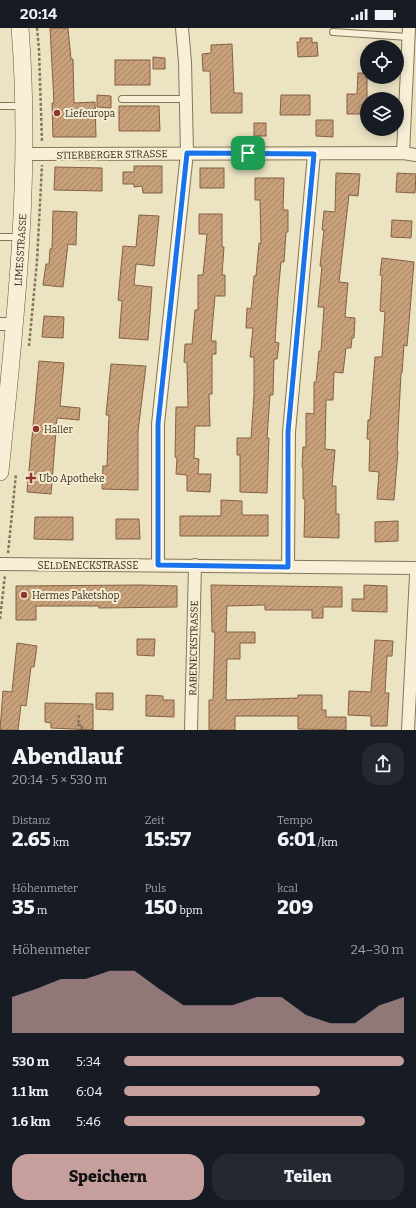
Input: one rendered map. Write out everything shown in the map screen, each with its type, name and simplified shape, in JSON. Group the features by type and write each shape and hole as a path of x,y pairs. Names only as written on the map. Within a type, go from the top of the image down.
{"street":[{"name":"LIMESSTRASSE","path":"0,467 7,324 22,237 25,154 20,28"},
{"path":"158,565 158,424 187,153 185,62 182,28"},
{"path":"403,153 411,80 408,33"},
{"name":"STIERBERGER STRASSE","path":"25,154 416,154"},
{"path":"288,567 288,432 314,154"},
{"name":"SELDENECKSTRASSE","path":"0,564 416,568"},
{"name":"RABENECKSTRASSE","path":"191,730 195,566"},
{"path":"408,730 416,575"}],"lane":[{"path":"333,32 408,33"},
{"path":"122,99 185,99"},
{"path":"0,106 24,106"},
{"path":"0,237 22,237"}],"path":[{"path":"4,550 8,549"},
{"path":"0,579 4,580"},
{"path":"79,715 78,725 82,726 82,730"}],"building":[{"path":"50,28 68,28 71,59 73,59 74,103 95,102 96,137 53,137 52,103 54,103"},
{"path":"300,38 312,38 312,43 317,42 318,56 298,57 297,42 300,42"},
{"path":"232,44 234,93 242,93 242,113 211,113 210,71 203,71 202,54 211,53 211,45"},
{"path":"153,57 165,58 165,69 153,69"},
{"path":"115,60 150,60 150,85 115,85"},
{"path":"358,73 360,73 360,84 367,84 367,92 360,92 360,114 347,114 347,94 357,94"},
{"path":"97,95 111,96 111,108 97,107"},
{"path":"281,95 310,95 310,115 280,115"},
{"path":"119,106 159,106 160,131 119,131"},
{"path":"316,120 333,120 333,137 316,136"},
{"path":"254,123 266,123 266,136 254,136"},
{"path":"134,166 162,166 162,193 143,193 142,186 134,187 134,184 123,184 123,172 134,172"},
{"path":"55,167 102,168 102,191 54,190"},
{"path":"200,168 224,168 224,188 200,188"},
{"path":"336,173 360,174 358,196 349,195 339,282 348,283 345,317 355,318 354,338 352,338 351,348 346,348 343,373 334,372 333,400 326,400 325,449 335,450 332,486 336,486 336,514 339,514 339,538 304,537 305,499 303,499 303,447 306,447 306,413 314,414 314,382 316,382 319,351 321,351 324,307 318,307 324,230 322,230 324,211 335,212"},
{"path":"397,173 416,174 415,193 396,192"},
{"path":"255,178 284,178 283,210 288,210 288,232 286,232 284,262 281,262 278,294 275,342 279,343 277,359 274,359 273,395 270,395 267,438 269,438 267,493 240,492 240,455 237,455 237,438 251,438 254,395 254,357 250,357 253,328 246,328 247,308 251,309 259,243 261,244 260,200 255,200"},
{"path":"53,211 77,212 76,245 68,244 63,287 43,285 46,264 49,264 50,249 52,249"},
{"path":"199,214 222,214 222,247 224,247 222,275 225,275 225,296 215,296 211,341 216,341 216,354 212,354 212,394 209,394 210,426 195,426 194,458 199,459 198,474 211,474 210,492 187,491 187,475 176,474 177,458 175,457 176,407 188,407 187,363 184,362 185,344 192,344 195,310 198,310 198,275 203,275 207,234 199,234"},
{"path":"139,215 159,216 154,266 136,264 134,285 152,287 148,340 119,338 122,301 118,300 123,246 136,247"},
{"path":"392,220 412,221 411,238 391,237"},
{"path":"382,258 414,262 407,346 404,345 401,373 398,451 394,500 377,499 379,472 369,471 370,439 367,439 375,357 382,357 385,312 380,311 382,276 380,275"},
{"path":"44,316 64,317 63,338 42,337"},
{"path":"39,361 64,363 60,406 80,408 79,420 57,418 51,494 27,492"},
{"path":"111,364 146,366 138,431 138,490 102,489 103,466 107,466 109,415 106,415"},
{"path":"221,500 242,501 242,515 268,515 268,536 180,536 180,516 221,516"},
{"path":"35,517 73,517 73,540 34,539"},
{"path":"116,519 139,519 140,539 116,539"},
{"path":"398,521 398,541 375,542 375,522"},
{"path":"211,585 342,587 342,607 323,607 323,618 312,618 312,610 265,610 265,605 227,606 226,632 255,632 255,643 240,643 240,659 227,659 226,700 298,698 298,695 322,695 322,710 326,710 326,717 346,717 346,730 298,729 298,716 235,716 235,730 209,730 209,700 213,700 215,632 212,632"},
{"path":"364,585 387,586 387,612 352,611 352,599 364,599"},
{"path":"16,586 177,586 177,607 99,608 99,606 36,606 36,620 16,620"},
{"path":"137,639 155,639 154,656 137,655"},
{"path":"375,640 393,641 392,656 387,656 385,693 389,693 387,726 371,726 371,716 348,715 349,691 371,692"},
{"path":"17,643 37,646 34,667 31,667 26,706 21,705 18,730 0,730 3,691 12,692"},
{"path":"96,693 113,693 113,710 96,709"},
{"path":"146,695 163,696 163,700 174,700 174,717 146,716"},
{"path":"45,703 93,704 93,730 51,728 51,723 45,722"}],"place":[{"name":"Liefeuropa","path":"57,113"},
{"name":"Haller","path":"36,429"},
{"name":"Ubo Apotheke","path":"31,478"},
{"name":"Hermes Paketshop","path":"24,595"}],"route":[{"path":"187,153 248,153 314,154 288,432 288,567 158,565 158,424 187,153"}]}
